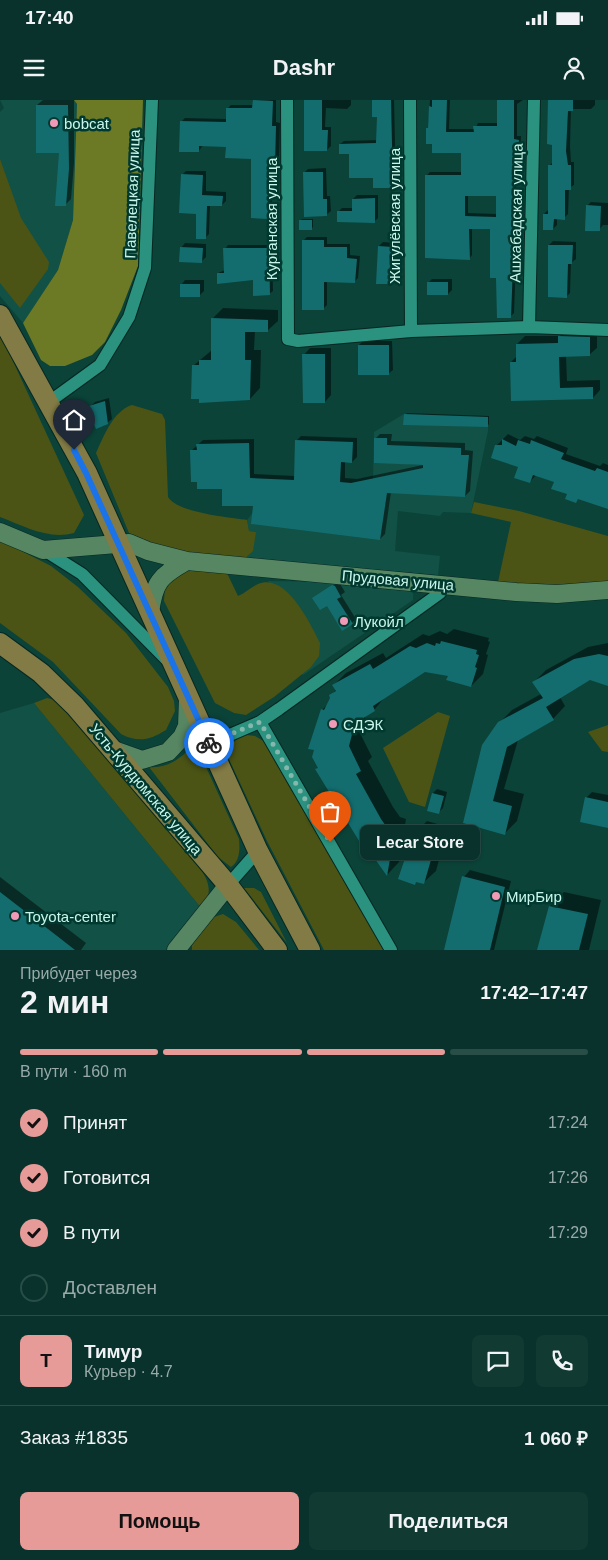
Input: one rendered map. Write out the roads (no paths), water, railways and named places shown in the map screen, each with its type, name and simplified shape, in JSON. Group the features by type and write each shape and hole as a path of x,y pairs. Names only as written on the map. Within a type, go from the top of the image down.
{"main road":[{"path":"0,315 86,473 258,851 310,950"},
{"path":"0,532 43,550"},
{"name":"Прудовая улица","path":"43,550 129,544 187,561 557,594 608,590"},
{"path":"150,613 153,591 159,580 187,561"},
{"name":"Усть-Курдюмская улица","path":"0,643 41,673 68,699 228,885 277,950"},
{"path":"111,749 142,760 168,752 182,737 187,726 188,698"},
{"path":"176,950 228,885"}],"street":[{"name":"Павелецкая улица","path":"49,402 100,365 129,317 145,268 152,100"},
{"name":"Курганская улица","path":"287,100 288,339 298,341 410,331"},
{"name":"Жигулёвская улица","path":"410,100 410,331"},
{"name":"Ашхабадская улица","path":"529,327 534,100"},
{"path":"410,331 529,327 608,330"},
{"path":"43,550 82,574 175,668"},
{"path":"209,744 260,722 440,593 442,584"},
{"path":"260,722 391,950"},
{"path":"228,885 258,851"}],"place":[{"name":"bobcat","path":"54,123"},
{"name":"Лукойл","path":"344,621"},
{"name":"СДЭК","path":"333,724"},
{"name":"Lecar Store","path":"330,842"},
{"name":"МирБир","path":"496,896"},
{"name":"Toyota-center","path":"15,916"}]}
